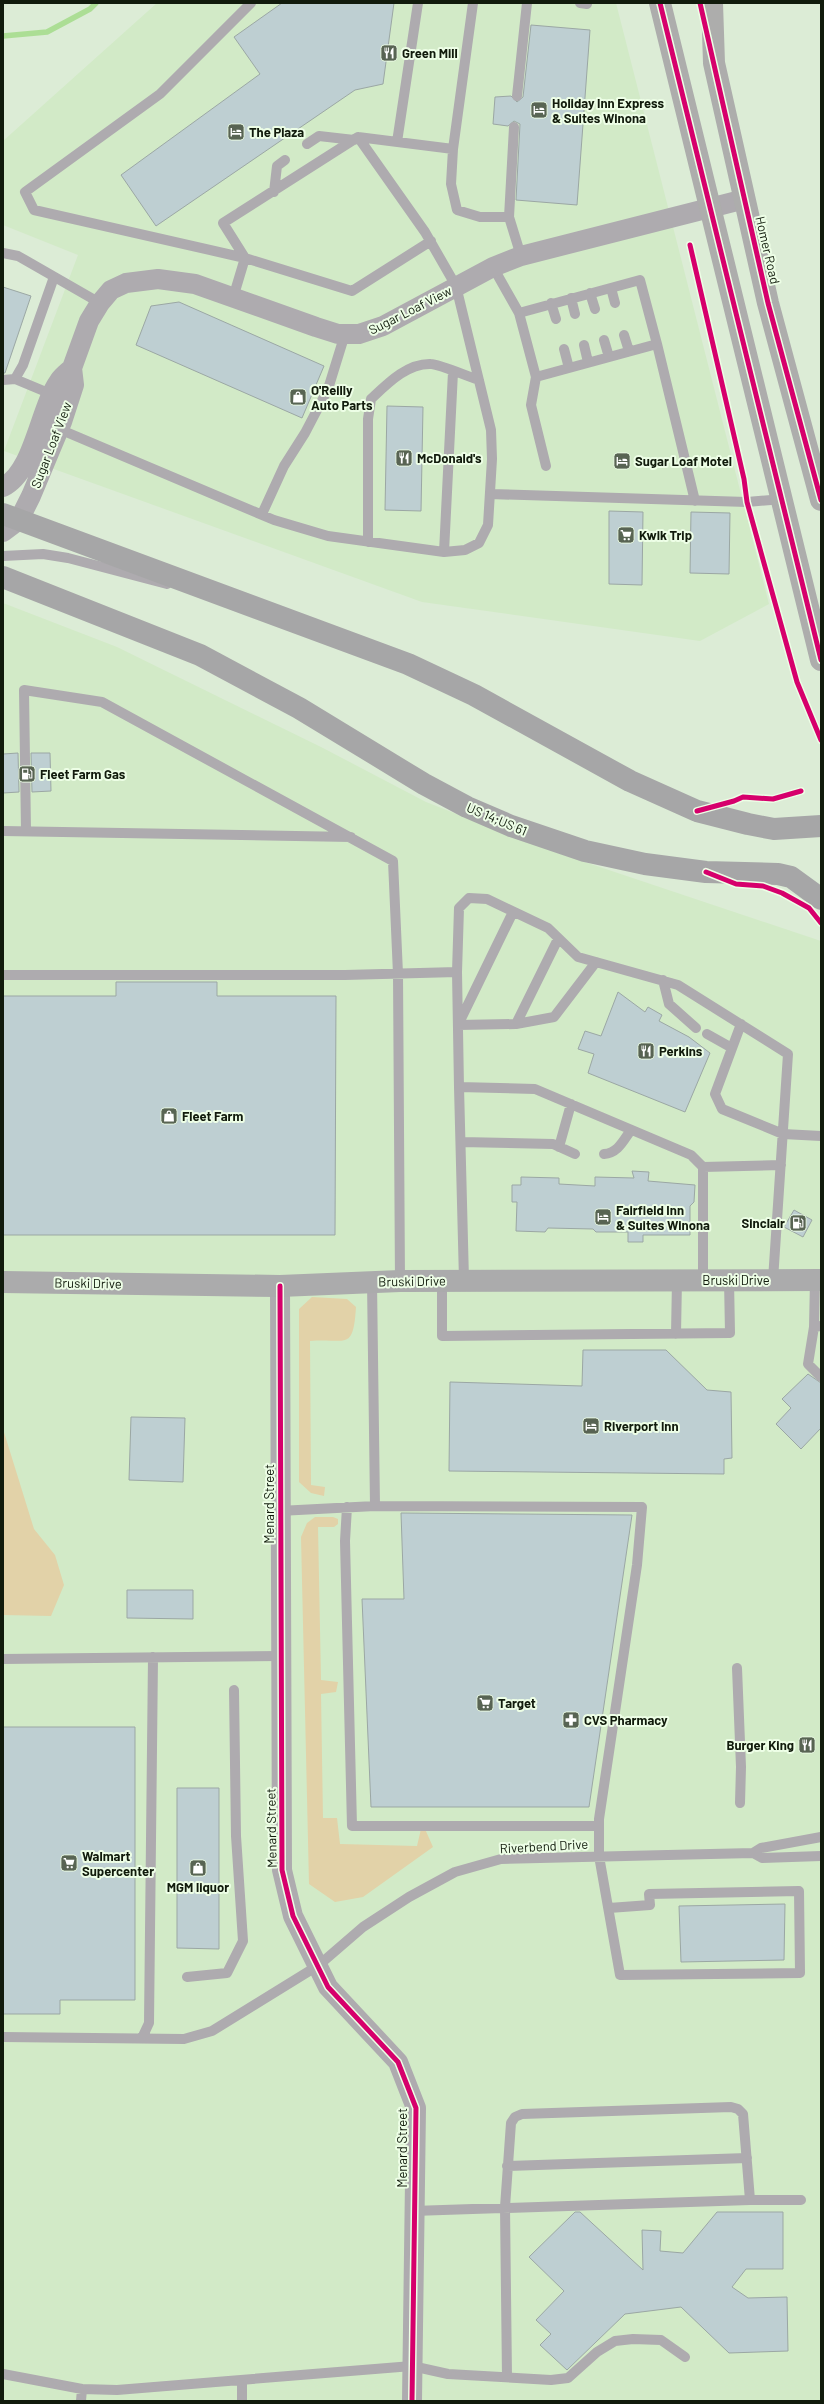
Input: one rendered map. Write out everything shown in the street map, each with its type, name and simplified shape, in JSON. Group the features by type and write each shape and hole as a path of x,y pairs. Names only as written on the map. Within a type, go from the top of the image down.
{"highway":[{"path":"8,522 193,584 408,664 474,695 630,781 697,811 748,824 774,828 821,826"},
{"name":"US 14;US 61","path":"3,577 200,655 299,708 424,784 467,807 511,826 585,851 645,864 706,872 778,874 791,877 821,899"}],"main road":[{"path":"660,3 783,499 821,660"},
{"path":"712,3 714,63"},
{"name":"Homer Road","path":"714,63 768,303 821,500"}],"street":[{"name":"Homer Road","path":"700,3 714,63"},
{"name":"Sugar Loaf View","path":"8,522 59,429 74,385 72,368 89,322 100,303 111,290 126,283 158,279 195,284 316,327 345,334 360,334 383,326 493,267 521,256 745,199"},
{"name":"Sugar Loaf View","path":"3,487 17,476 24,465 51,394 59,380 72,368"},
{"name":"Bruski Drive","path":"3,1282 280,1286 442,1280 818,1280"},
{"name":"Menard Street","path":"280,1286 280,1656 282,1870 293,1916 319,1965 328,1987 398,2062 416,2108 413,2211 412,2401"}],"lane":[{"path":"251,3 160,94 25,192 34,210 245,258 352,291 431,241"},
{"path":"398,142 418,3"},
{"path":"473,3 452,149 451,184 457,210 480,217 509,217"},
{"path":"516,96 527,3"},
{"path":"514,127 509,217 521,256"},
{"path":"307,144 319,136 398,142 452,149"},
{"path":"233,298 245,258 223,223 274,192 356,138"},
{"path":"59,429 262,514 328,536 444,552 465,550 479,543 488,525 492,459 491,430 456,286 431,241 356,138"},
{"path":"274,192 277,166 285,160"},
{"path":"3,253 18,256 100,303"},
{"path":"493,267 519,312 536,377 532,405 546,466"},
{"path":"15,379 23,365 54,277"},
{"path":"519,312 640,280 695,501"},
{"path":"611,288 615,303"},
{"path":"590,293 595,308"},
{"path":"571,298 575,314"},
{"path":"551,303 556,319"},
{"path":"262,514 284,466 305,433 328,389 345,334"},
{"path":"624,335 629,352"},
{"path":"604,340 609,357"},
{"path":"536,377 657,344"},
{"path":"584,345 588,362"},
{"path":"564,349 569,368"},
{"path":"368,542 368,419 371,399 394,378 410,368 432,364 479,380"},
{"path":"444,552 453,372"},
{"path":"3,380 15,379 51,394"},
{"path":"490,494 747,502 783,499"},
{"path":"3,556 36,554 62,557 93,563 160,583 193,584"},
{"path":"26,831 24,690 102,702 352,837 393,861 398,974 400,1281"},
{"path":"3,830 352,837"},
{"path":"464,1280 457,972 459,908 462,902 469,898 487,898 548,928 578,957 678,985 788,1054 773,1280"},
{"path":"458,1025 513,912"},
{"path":"516,1024 558,939"},
{"path":"458,1025 516,1024 554,1017 596,962"},
{"path":"3,975 398,974 457,972"},
{"path":"663,980 669,1004 696,1028"},
{"path":"741,1024 715,1094 722,1109 783,1134 821,1136"},
{"path":"707,1034 732,1048"},
{"path":"459,1088 535,1088 690,1155 703,1167 781,1165"},
{"path":"559,1147 571,1104"},
{"path":"604,1154 617,1149 631,1130"},
{"path":"461,1142 554,1144 575,1154"},
{"path":"703,1167 703,1280"},
{"path":"442,1280 442,1336 730,1333 729,1280"},
{"path":"676,1334 677,1280"},
{"path":"818,1280 819,1329 808,1364 821,1377"},
{"path":"372,1282 376,1506"},
{"path":"280,1511 376,1506 642,1507 637,1565 600,1804 599,1856 620,1975 800,1973 799,1891 649,1894 650,1905 609,1908"},
{"path":"347,1507 345,1541 352,1826 599,1826"},
{"path":"3,1659 280,1656"},
{"path":"142,2038 149,2023 153,1657"},
{"path":"737,1668 741,1767 740,1803"},
{"path":"187,1977 227,1973 243,1941 236,1836 234,1690"},
{"name":"Riverbend Drive","path":"753,1853 761,1848 821,1837"},
{"name":"Riverbend Drive","path":"3,2036 184,2038 212,2031 319,1965 363,1927 409,1897 455,1872 501,1859 753,1853 762,1858 821,1856"},
{"path":"506,2377 505,2207 511,2123 515,2116 731,2107 738,2109 743,2114 750,2200"},
{"path":"507,2166 747,2158"},
{"path":"413,2211 750,2200 802,2200"},
{"path":"3,2374 82,2389 117,2390 412,2366 448,2374 551,2380 568,2378 598,2352 615,2341 633,2339 661,2340 685,2357"},
{"path":"242,2380 242,2401"},
{"path":"81,2401 82,2389"}],"shaded area":[{"path":"157,3 616,3 769,604 700,641 422,602 4,451 78,255 3,225 3,141"},
{"path":"3,603 117,647 321,747 426,802 552,851 821,941 821,2401 3,2401"},
{"path":"312,1297 347,1299 356,1307 353,1331 350,1337 346,1340 310,1341 311,1485 325,1487 324,1496 311,1493 299,1482 299,1309"},
{"path":"3,1429 34,1529 55,1555 64,1585 51,1616 3,1615"},
{"path":"315,1517 333,1517 338,1519 338,1524 334,1527 318,1527 321,1680 338,1682 336,1692 321,1694 323,1818 337,1818 340,1844 417,1846 421,1829 425,1829 433,1847 363,1897 335,1902 309,1884 301,1537 307,1523"}],"building":[{"name":"The Plaza","path":"282,3 394,3 383,84 355,90 156,226 121,175 260,74 234,37"},
{"name":"Holiday Inn Express & Suites Winona","path":"531,25 590,30 577,205 516,200 520,124 514,121 508,126 493,124 495,97 511,96 517,102 523,97"},
{"path":"3,287 31,296 5,373 3,373"},
{"path":"179,302 324,366 302,418 136,345 151,306"},
{"name":"McDonald's","path":"387,406 423,407 421,511 385,510"},
{"name":"Kwik Trip","path":"609,511 643,512 642,585 609,584"},
{"name":"Kwik Trip","path":"691,512 730,513 729,574 690,573"},
{"path":"18,753 19,792 3,793 3,754"},
{"path":"31,753 50,753 51,791 32,792"},
{"name":"Fleet Farm","path":"116,982 217,982 217,996 336,996 335,1235 3,1235 3,996 116,996"},
{"name":"Perkins","path":"618,992 645,1012 648,1007 662,1015 659,1021 689,1037 710,1053 685,1112 588,1073 594,1054 578,1049 585,1031 601,1036"},
{"name":"Fairfield Inn & Suites Winona","path":"632,1171 649,1172 648,1181 695,1185 694,1202 690,1206 690,1235 643,1235 643,1242 628,1242 628,1232 596,1232 593,1229 548,1228 545,1232 516,1231 517,1202 512,1202 512,1185 521,1185 521,1177 559,1178 559,1184 595,1186 595,1177 634,1178"},
{"name":"Sinclair","path":"794,1210 812,1220 803,1237 784,1227"},
{"name":"Riverport Inn","path":"583,1350 666,1350 707,1390 731,1392 732,1458 724,1459 724,1474 449,1471 450,1382 582,1386"},
{"path":"808,1374 821,1383 821,1428 801,1449 776,1424 791,1408 782,1399"},
{"path":"131,1417 185,1418 183,1482 129,1480"},
{"name":"Target","path":"401,1513 632,1515 589,1807 371,1807 362,1599 404,1599"},
{"path":"127,1590 193,1590 193,1619 127,1618"},
{"name":"Walmart Supercenter","path":"3,1727 135,1727 135,2000 60,2000 60,2014 3,2014"},
{"name":"MGM liquor","path":"177,1788 219,1788 219,1949 177,1948"},
{"path":"785,1904 784,1960 681,1962 679,1906"},
{"path":"575,2212 580,2212 643,2270 642,2230 661,2231 660,2251 683,2253 717,2212 783,2212 783,2269 746,2269 732,2287 748,2298 787,2297 788,2351 729,2353 681,2307 625,2314 567,2370 540,2345 551,2334 536,2320 564,2291 529,2257"}],"waterway":[{"path":"3,36 47,32 90,9 96,3"}],"cycle path":[{"path":"660,3 821,660"},
{"path":"700,3 768,303 821,500"},
{"path":"690,245 744,479 747,502 797,682 821,740"},
{"path":"697,811 734,801 743,797 773,799 801,791"},
{"path":"706,872 736,884 763,886 782,893 809,908 821,923"},
{"path":"280,1286 282,1870 293,1916 328,1987 398,2062 416,2108 412,2401"}],"place":[{"name":"Green Mill","path":"389,53"},
{"name":"Holiday Inn Express & Suites Winona","path":"539,110"},
{"name":"The Plaza","path":"236,132"},
{"name":"O'Reilly Auto Parts","path":"298,397"},
{"name":"McDonald's","path":"404,458"},
{"name":"Sugar Loaf Motel","path":"622,461"},
{"name":"Kwik Trip","path":"626,535"},
{"name":"Fleet Farm Gas","path":"27,774"},
{"name":"Perkins","path":"646,1051"},
{"name":"Fleet Farm","path":"169,1116"},
{"name":"Fairfield Inn & Suites Winona","path":"603,1217"},
{"name":"Sinclair","path":"798,1223"},
{"name":"Riverport Inn","path":"591,1426"},
{"name":"Target","path":"485,1703"},
{"name":"CVS Pharmacy","path":"571,1720"},
{"name":"Burger King","path":"807,1745"},
{"name":"Walmart Supercenter","path":"69,1863"},
{"name":"MGM liquor","path":"198,1868"}]}
